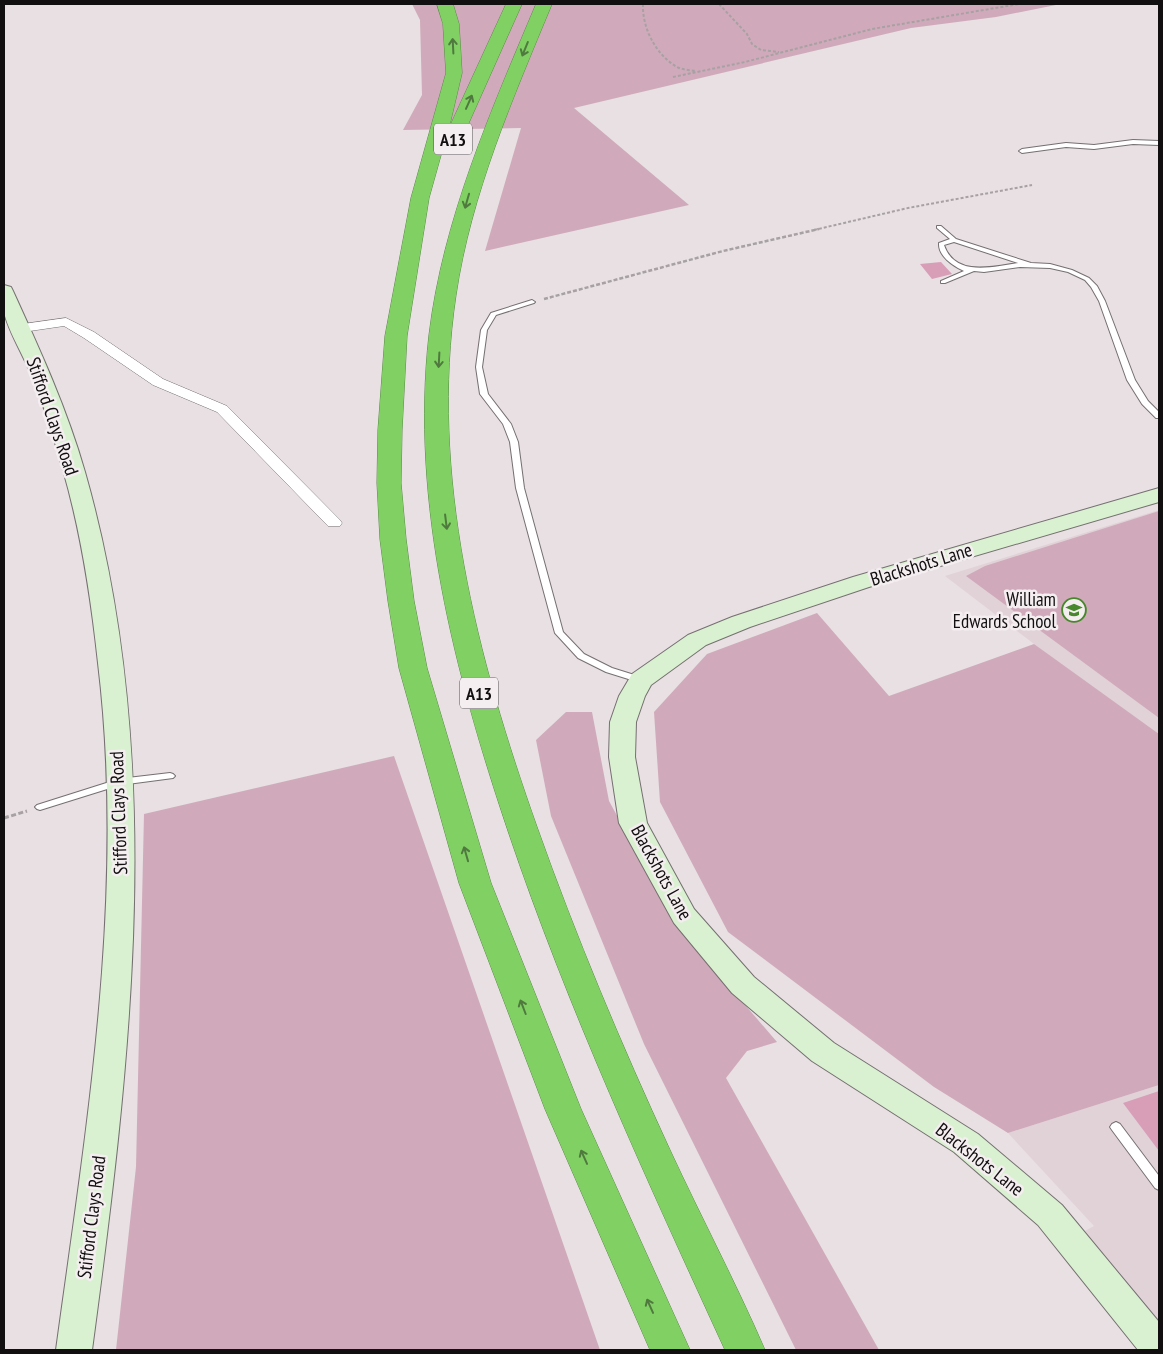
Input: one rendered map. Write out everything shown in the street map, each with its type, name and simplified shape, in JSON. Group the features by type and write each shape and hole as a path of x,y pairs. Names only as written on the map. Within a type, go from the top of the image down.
{"highway":[{"path":"405,279 420,198 454,73 451,24 445,4"},
{"name":"A13","path":"514,4 448,150 405,279 396,336 390,430 389,483 393,539 414,668 475,883 563,1109 670,1350"},
{"name":"A13","path":"544,4 497,118 467,199 458,235 440,336 437,428 440,480 458,607 476,685 538,877 637,1120 745,1350"}],"street":[{"name":"Stifford Clays Road","path":"4,291 23,328 63,437 89,530 102,590 112,672 119,782 121,911 111,1055 74,1350"},
{"path":"23,328 66,322 89,335 158,382 222,409 334,523"},
{"name":"Blackshots Lane","path":"1159,495 861,582 741,622 697,640 641,680 632,696 623,722 622,757 633,823 684,916 743,985 823,1052 966,1143 1050,1215 1159,1349"}],"lane":[{"path":"1022,151 1066,145 1094,146 1133,142 1159,143"},
{"path":"939,227 954,240 1029,265"},
{"path":"954,240 941,244 942,248 956,265 972,270"},
{"path":"943,282 972,270 1029,265 1050,266 1070,271 1094,286 1102,301 1131,380 1145,402 1159,416"},
{"path":"532,302 493,314 484,330 479,368 484,394 507,424 514,442 520,488 559,633 581,656 608,670 641,680"},
{"path":"40,807 119,782 170,776"},
{"path":"1116,1127 1159,1185"}],"path":[{"path":"643,4 642,17 656,45 677,67 698,72"},
{"path":"719,4 756,47 769,51 785,52"},
{"path":"673,77 918,20 1019,4"},
{"path":"532,302 723,251 908,208 1032,185"},
{"path":"4,818 40,807"}],"shaded area":[{"path":"412,4 1061,4 996,17 911,28 574,108 689,205 485,251 521,128 403,130 422,95 420,20"},
{"name":"William Edwards School","path":"1159,510 1159,734 1059,663 945,576"},
{"name":"William Edwards School","path":"1159,511 1159,718 966,576 985,566"},
{"path":"817,613 889,696 1034,644 1159,734 1159,1085 1008,1133 934,1087 728,932 660,802 654,712 707,654"},
{"path":"566,712 592,712 609,801 678,927 777,1042 747,1051 726,1078 879,1350 796,1350 644,1044 551,816 536,740"},
{"path":"394,756 600,1350 116,1350 136,1167 144,814"},
{"path":"1159,1085 1159,1326 1076,1236 1094,1226 1008,1133"}],"building":[{"path":"941,262 952,274 932,279 920,264"},
{"path":"1159,1091 1159,1151 1123,1103"}],"place":[{"name":"William Edwards School","path":"1074,610"}]}
